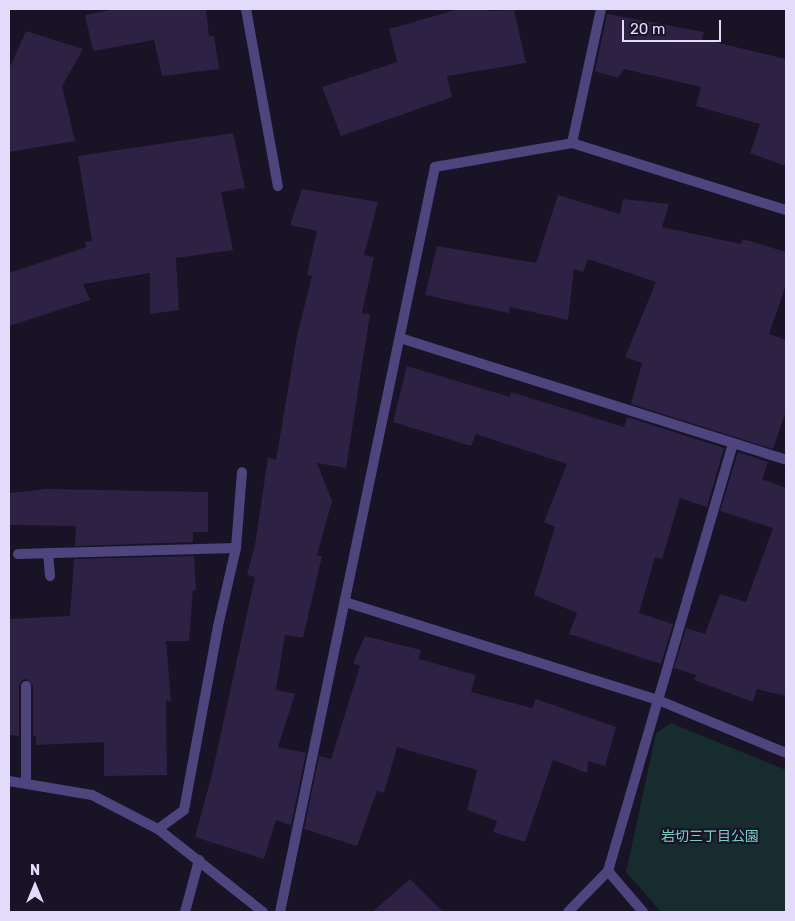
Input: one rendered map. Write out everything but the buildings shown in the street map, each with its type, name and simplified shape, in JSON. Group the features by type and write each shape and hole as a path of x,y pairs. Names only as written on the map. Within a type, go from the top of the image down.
{"street":[{"path":"246,9 278,186"},
{"path":"572,144 601,9"},
{"path":"280,912 435,167 572,144 786,210"},
{"path":"400,338 786,460"},
{"path":"568,912 608,871 733,442"},
{"path":"158,829 184,810 218,626 236,548 242,472"},
{"path":"18,554 236,548"},
{"path":"48,553 50,576"},
{"path":"344,602 658,700 786,753"},
{"path":"26,686 26,783"},
{"path":"9,781 92,795 158,829 263,912"},
{"path":"185,912 199,860"},
{"path":"608,871 643,912"}],"green space":[{"name":"岩切三丁目公園","path":"671,723 786,770 786,912 661,912 626,872 656,733"}]}
